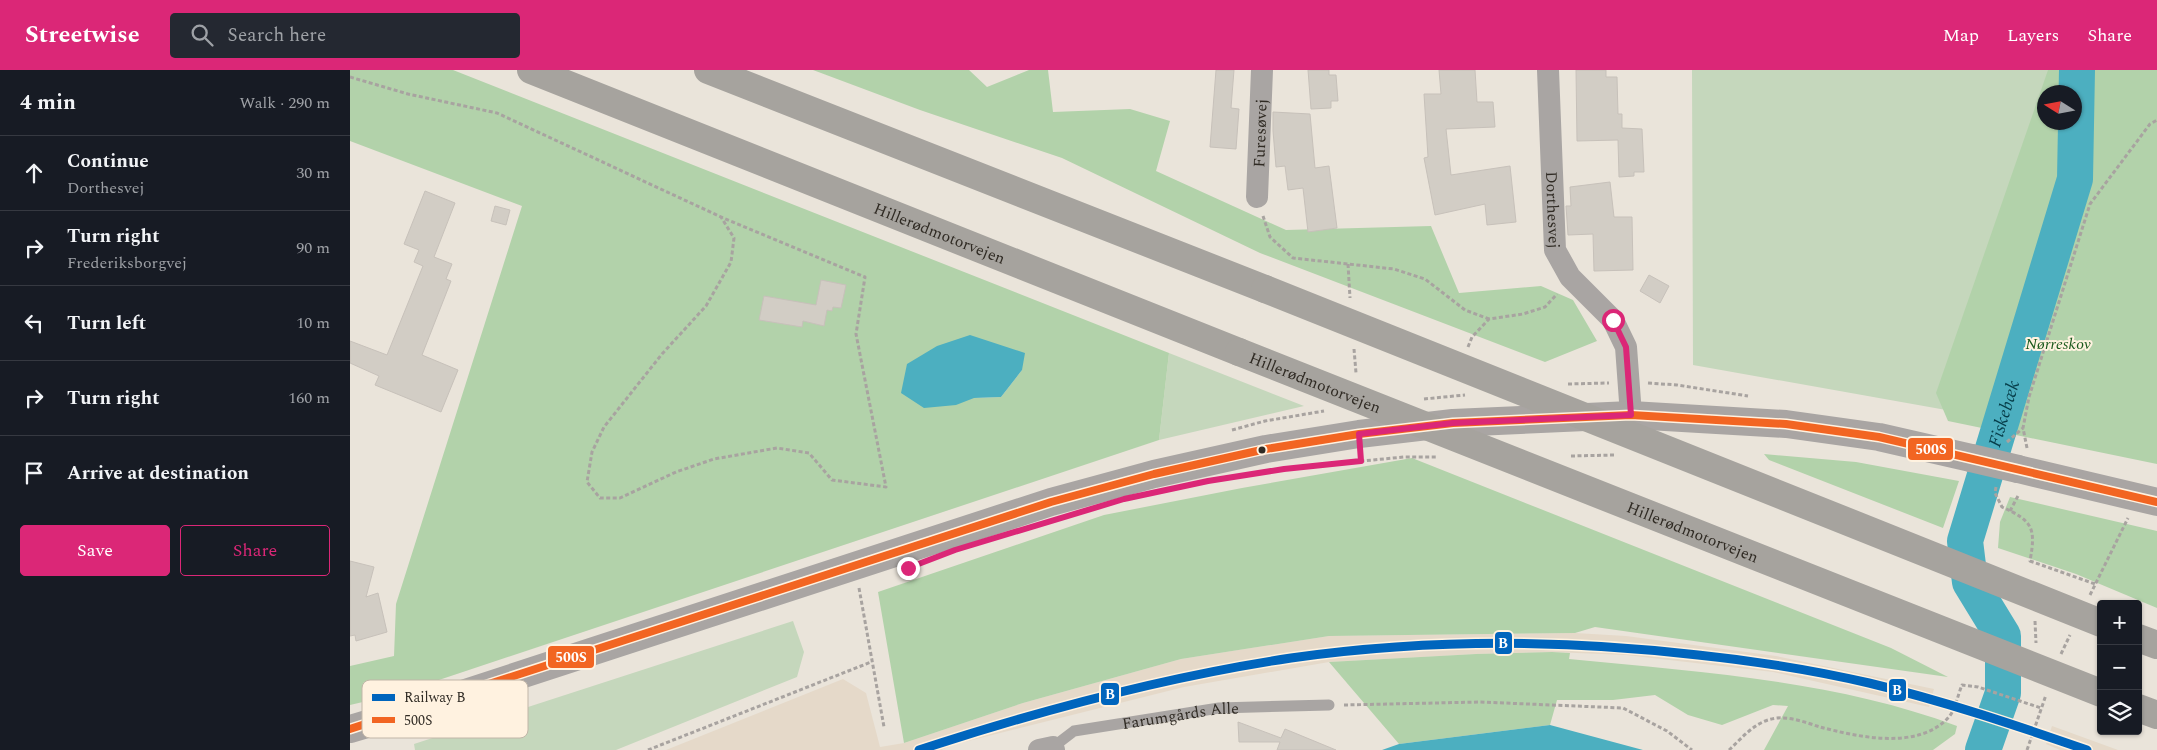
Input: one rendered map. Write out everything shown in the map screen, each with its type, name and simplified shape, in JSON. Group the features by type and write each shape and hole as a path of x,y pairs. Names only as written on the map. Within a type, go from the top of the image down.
{"highway":[{"name":"Hillerødmotorvejen","path":"532,70 2097,691"},
{"path":"708,70 2094,612"},
{"path":"2142,709 2157,715"}],"street":[{"name":"Furesøvej","path":"1257,197 1262,70"},
{"name":"Dorthesvej","path":"1548,70 1555,250 1570,277 1613,320 1626,347 1631,415"},
{"path":"505,680 1051,502 1154,474 1238,456 1359,434 1453,423 1631,415 1786,424 1879,437 1971,458 2022,457 2148,499"},
{"path":"350,729 362,725"}],"lane":[{"name":"Farumgårds Alle","path":"1049,749 1074,731 1219,708 1329,705"}],"path":[{"path":"350,77 408,94 497,113 721,217 865,277 856,334 886,487 832,480 809,453 777,448 714,459 676,472 620,498 600,498 587,482 592,452 604,427 662,354 706,306 730,262 734,238 721,217"},
{"path":"2022,457 2023,428 2030,397 2090,204 2150,124 2157,120"},
{"path":"2150,124 2157,125"},
{"path":"1257,197 1270,237 1293,258 1394,269 1425,279 1465,310 1489,319 1523,314 1545,308 1570,277"},
{"path":"1348,264 1351,302"},
{"path":"1465,352 1472,337 1489,319"},
{"path":"1353,340 1356,378"},
{"path":"2007,440 2023,428"},
{"path":"1359,434 1361,461"},
{"path":"1561,456 1619,454"},
{"path":"1332,464 1404,457 1443,456"},
{"path":"1995,493 2002,507 2024,518 2032,529 2034,540 2030,561 2031,571"},
{"path":"2010,511 2018,497"},
{"path":"2094,612 2096,584 2148,499"},
{"path":"2030,561 2096,584"},
{"path":"849,589 867,583"},
{"path":"858,586 884,727"},
{"path":"2035,620 2037,649"},
{"path":"2059,659 2071,634"},
{"path":"648,750 871,662"},
{"path":"1730,750 1751,728 1768,719 1785,717 1851,735 1913,738 1927,734 1948,718 1962,684 1978,687 2041,708"},
{"path":"2027,750 2047,692"},
{"path":"2041,698 2041,708"},
{"path":"1329,705 1480,702 1624,708 1667,731 1692,750"}],"shaded area":[{"path":"1575,633 1626,636 1776,656 1934,689 1929,707 1773,672 1626,655 1552,652 1476,654 1329,662 1184,687 956,744 941,750 666,750 843,679 866,693 880,747 904,743 1023,703 1181,659 1329,636"},
{"path":"2052,726 2118,750 2060,750 2046,744"}],"green space":[{"path":"350,70 453,70 1169,353 1159,440 439,680 362,680 362,702 350,705 350,666 394,656 396,604 522,206 350,141","holes":["1022,370 1001,397 974,398"]},
{"path":"813,70 969,70 987,87 1029,70 1048,70 1053,112 1130,109 1170,121 1156,171 1286,230 1431,226 1459,293 1541,286 1573,300 1597,341 1545,362 1260,253 1062,158 920,110"},
{"path":"1692,70 2072,70 2053,85 2037,85 2037,130 2043,130 1991,418 1693,365"},
{"name":"Nørreskov","path":"2048,70 2157,70 2157,464 1948,421 1936,393 2037,102 2037,130 2082,130 2082,85 2043,85"},
{"path":"1169,353 1304,406 1159,440"},
{"path":"1764,454 1856,462 1959,481 1943,528 1769,460"},
{"path":"1412,458 1891,648 1948,677 1595,627 1575,633 1329,636 1181,659 1023,703 904,743 878,592 1104,515"},
{"path":"2010,497 2157,531 2157,608 2142,602 2142,600 2076,574 1998,548 2000,522"},
{"path":"793,621 804,652 797,677 616,750 415,750 414,744 432,738 528,738 528,707"},
{"path":"1552,652 1570,653 1569,659 1716,674 1814,688 1910,710 1957,726 1955,734 1933,750 1764,750 1788,706 1773,705 1722,725 1688,715 1655,695 1613,700 1557,700 1550,725 1399,744 1329,662"}],"water":[{"path":"970,335 1025,353 1022,370 1001,397 974,398 956,405 924,408 901,393 907,364 937,346"},
{"path":"1550,725 1643,750 1382,750 1399,744"}],"building":[{"path":"1216,70 1234,70 1231,108 1239,109 1236,149 1210,147"},
{"path":"1308,70 1329,70 1329,75 1336,75 1338,101 1331,101 1331,108 1311,109"},
{"path":"1439,70 1475,70 1477,102 1493,102 1495,127 1446,129 1451,175 1510,166 1516,222 1487,225 1485,204 1435,215 1424,158 1428,157 1424,94 1441,94"},
{"path":"1576,70 1606,70 1606,77 1617,77 1618,114 1622,114 1622,128 1642,129 1644,172 1634,172 1634,176 1619,177 1618,140 1577,141"},
{"path":"1273,112 1310,114 1315,168 1329,166 1337,228 1308,232 1303,188 1288,190 1285,166 1276,167"},
{"path":"1610,182 1614,217 1632,217 1633,270 1594,271 1593,234 1568,235 1566,206 1571,206 1570,187"},
{"path":"425,191 455,203 434,257 452,264 446,279 451,281 422,355 458,370 441,412 375,385 379,376 350,363 350,341 387,355 423,266 414,262 419,250 404,244"},
{"path":"495,206 510,210 506,225 491,221"},
{"path":"1649,275 1669,286 1660,303 1640,291"},
{"path":"821,280 846,285 841,308 833,307 832,311 827,310 824,326 803,321 802,327 759,320 764,296 816,305"},
{"path":"350,561 374,567 366,597 378,593 387,632 356,641 355,635 350,636"},
{"path":"1238,722 1281,738 1285,729 1336,750 1277,750 1280,742 1239,742"}],"waterway":[{"name":"Fiskebæk","path":"1983,750 2003,693 2003,636 1970,582 1965,541 2075,179 2077,70"}],"rail line":[{"name":"B","path":"919,750 1011,721 1103,696 1244,666 1291,658 1392,647 1494,643 1596,646 1647,650 1741,660 1805,670 1848,678 1925,698 2087,750"}],"transit line":[{"name":"500S","path":"501,680 1051,502 1154,474 1266,449 1359,434 1453,423 1631,415 1786,424 1879,437 2157,502"},
{"name":"500S","path":"350,729 362,725"}],"route":[{"path":"908,568 955,550 1020,529 1124,499 1208,481 1284,469 1361,461 1359,434 1453,423 1631,415 1626,347 1613,320"}]}
